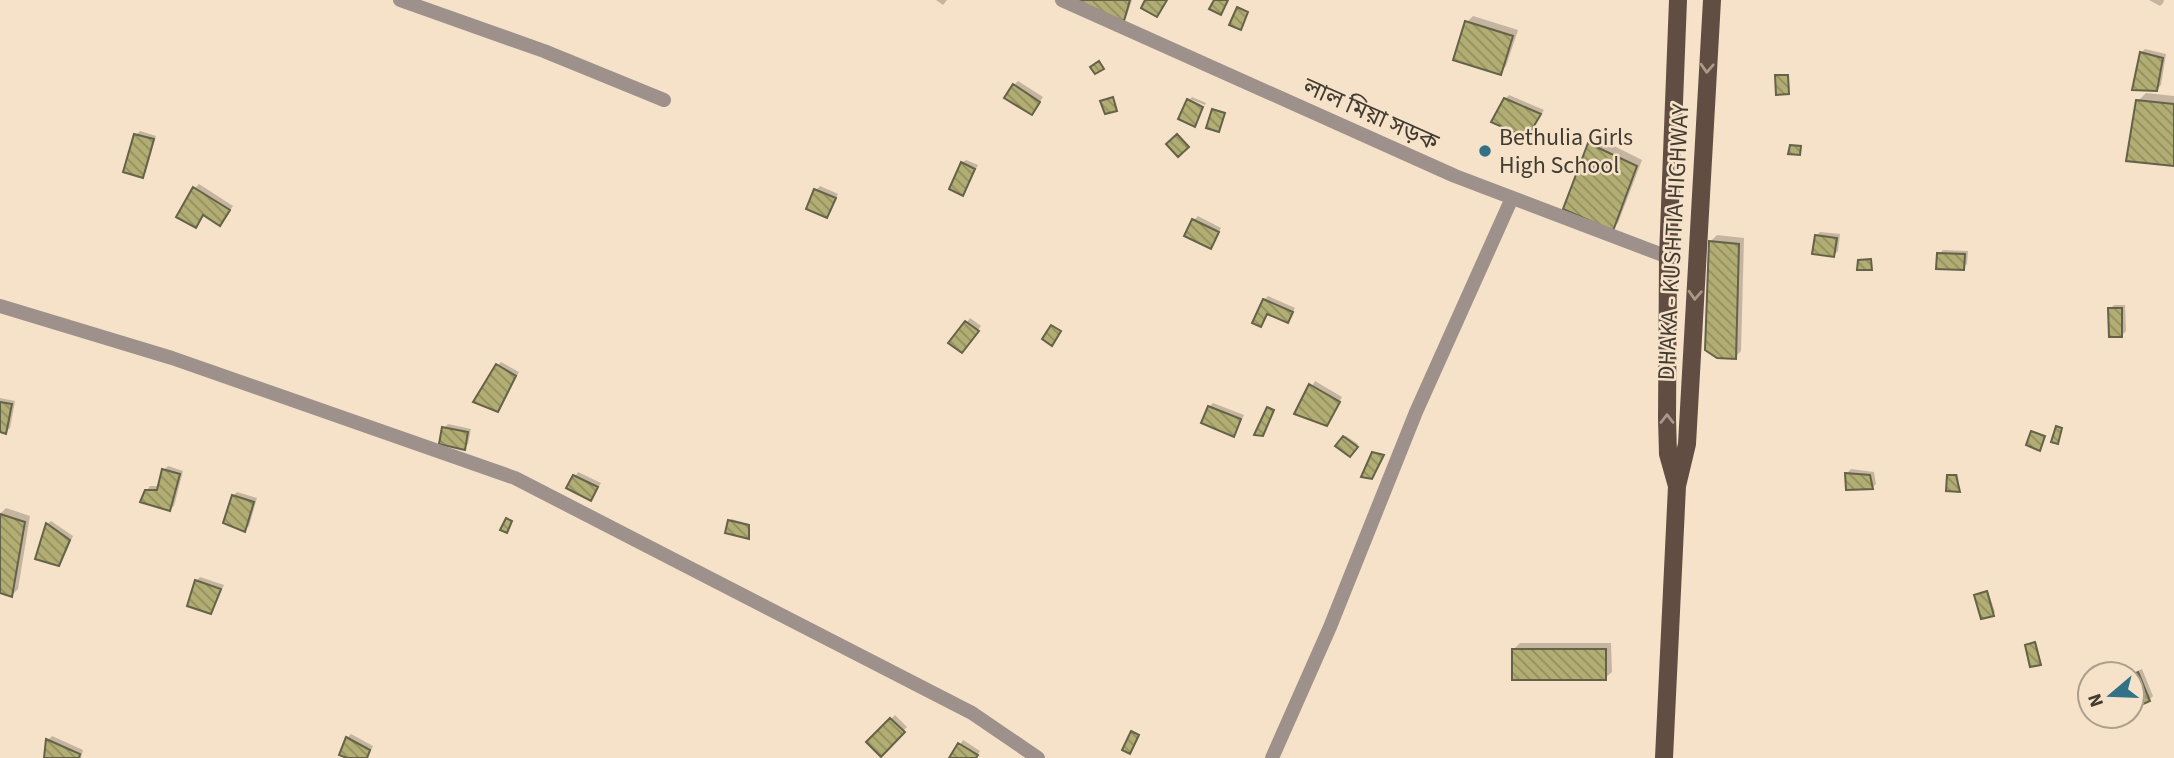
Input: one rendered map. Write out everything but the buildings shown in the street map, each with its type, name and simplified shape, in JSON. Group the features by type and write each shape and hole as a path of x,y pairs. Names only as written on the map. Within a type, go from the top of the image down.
{"main road":[{"name":"DHAKA - KUSHTIA HIGHWAY","path":"1677,486 1668,454 1667,436 1668,257 1678,0"},
{"name":"DHAKA - KUSHTIA HIGHWAY","path":"1664,758 1677,486 1687,444 1712,0"}],"street":[{"path":"400,0 544,51 664,100"},
{"name":"লাল মিয়া সড়ক","path":"1062,0 1455,176 1668,257"},
{"path":"1272,758 1330,628 1416,412 1512,198"},
{"path":"0,306 172,358 516,478 972,713 1038,758"}],"place":[{"name":"Bethulia Girls High School","path":"1485,151"}]}
